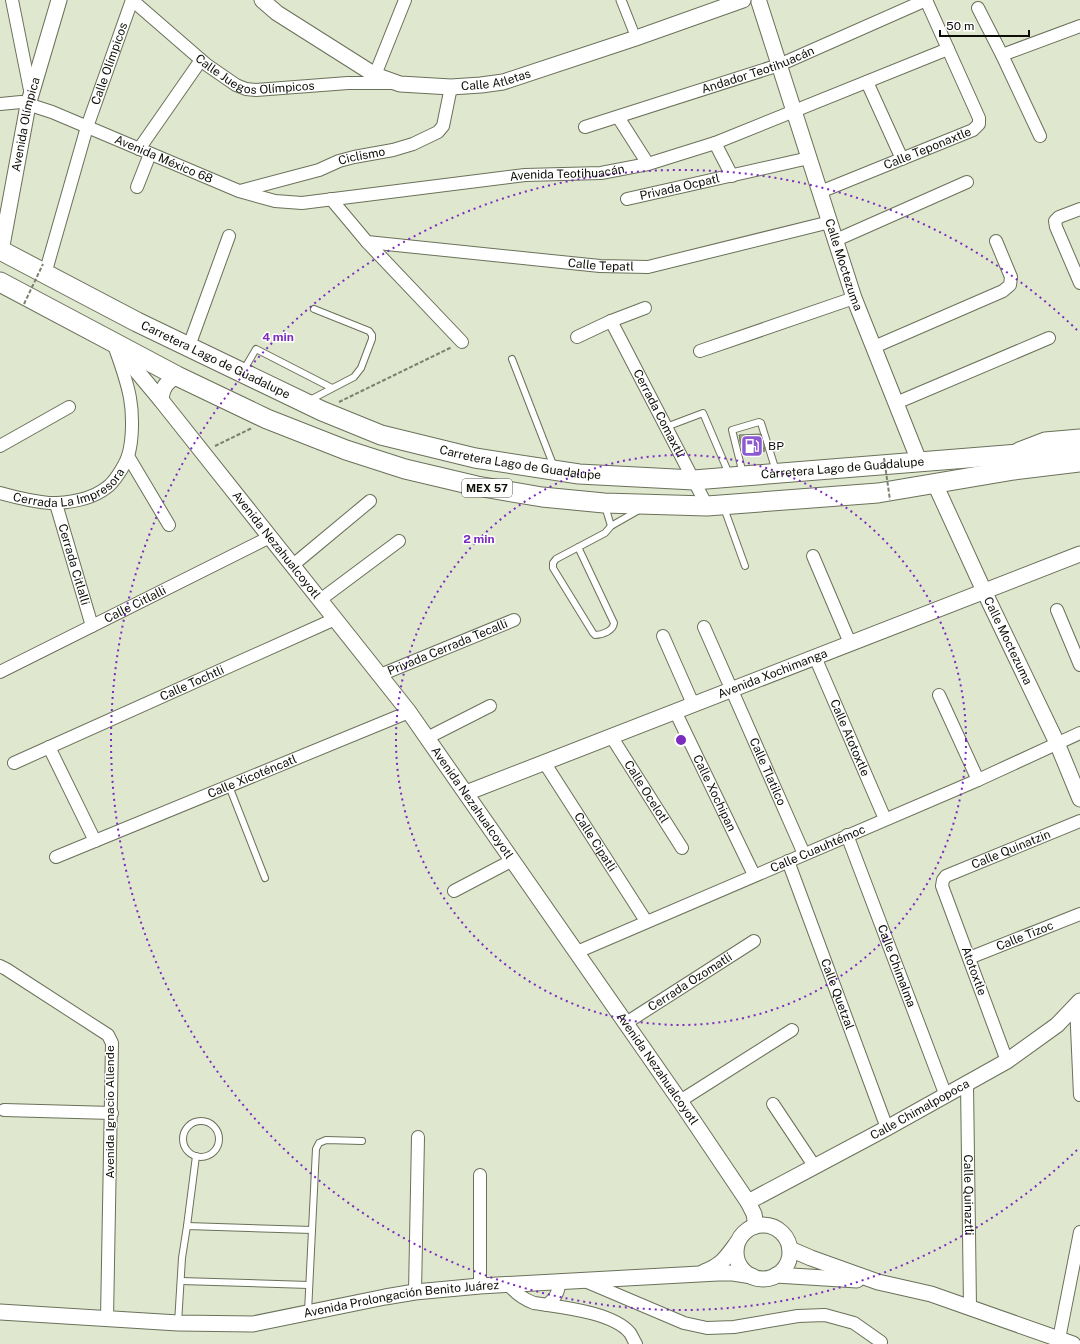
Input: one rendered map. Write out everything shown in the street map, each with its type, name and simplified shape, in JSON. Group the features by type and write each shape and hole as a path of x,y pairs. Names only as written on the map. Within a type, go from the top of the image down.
{"main road":[{"name":"Carretera Lago de Guadalupe","path":"0,251 44,269 137,322 322,411 389,437 475,458 579,474 694,480 843,469 919,461 1012,462"},
{"name":"Carretera Lago de Guadalupe","path":"0,282 177,376 267,419 346,450 405,469 477,486 528,495 604,503 648,505 715,505 878,493 935,484 1012,462"},
{"path":"1012,462 1079,449"}],"street":[{"path":"12,0 30,100"},
{"name":"Avenida Olímpica","path":"0,251 30,100 59,0"},
{"name":"Calle Juegos Olímpicos","path":"132,0 201,60 236,85 246,89 256,90 348,83 400,84"},
{"name":"Calle Olímpicos","path":"44,269 87,127 132,0"},
{"name":"Calle Atletas","path":"262,0 277,13 375,75 400,84 451,87 481,86 503,82 636,38 743,0"},
{"path":"375,75 405,0"},
{"path":"621,0 636,38"},
{"name":"Calle Teponaxtle","path":"820,192 973,130 979,124 979,118 926,0"},
{"name":"Andador Teotihuacán","path":"585,127 779,65 926,0"},
{"path":"723,8 734,11 762,1"},
{"name":"Calle Moctezuma","path":"762,1 779,65 854,298 919,461"},
{"path":"978,8 1002,54 1040,136"},
{"path":"1002,54 1080,26"},
{"path":"794,111 948,49"},
{"path":"137,187 145,151 201,60"},
{"path":"867,82 902,159"},
{"name":"Ciclismo","path":"239,191 319,170 339,161 354,157 393,150 413,144 438,132 443,126 451,87"},
{"name":"Avenida México 68","path":"0,104 30,100 52,112 239,191 275,201 302,202 331,199"},
{"name":"Avenida Teotihuacán","path":"331,199 525,175 601,173 648,164 715,143 794,111"},
{"path":"618,117 648,164"},
{"name":"Privada Ocpatl","path":"715,143 732,176"},
{"name":"Privada Ocpatl","path":"627,199 809,158"},
{"path":"836,240 967,182"},
{"path":"331,199 367,242 462,342"},
{"path":"1080,209 1059,217 1055,221 1056,227 1080,283"},
{"name":"Calle Tepatl","path":"367,242 600,266 648,267 830,222"},
{"path":"189,346 229,236"},
{"path":"874,347 1003,291 1010,285 1011,277 996,241"},
{"path":"700,352 854,298"},
{"path":"577,337 611,321 645,308"},
{"name":"Cerrada Comaxtli","path":"611,321 694,480 715,505"},
{"path":"896,402 1049,338"},
{"name":"Avenida Nezahualcoyotl","path":"112,342 161,400 409,712 466,793 511,861 577,952 680,1101 748,1202 754,1214 756,1226"},
{"name":"Cerrada La Impresora","path":"0,494 56,504 80,500 107,488 119,472 128,456 132,418 130,399 124,371 112,342"},
{"path":"161,400 165,385 177,376"},
{"path":"0,446 69,407"},
{"path":"128,456 169,525"},
{"name":"Carretera Lago de Guadalupe","path":"1012,462 1068,473 1080,471"},
{"name":"Calle Moctezuma","path":"935,484 984,591 1057,743 1080,799"},
{"path":"293,566 370,501"},
{"name":"Cerrada Citlalli","path":"56,504 92,626"},
{"name":"Calle Citlalli","path":"0,672 270,537"},
{"path":"320,600 399,541"},
{"name":"Avenida Xochimanga","path":"466,793 1080,554"},
{"path":"813,556 850,643"},
{"path":"1057,610 1080,665"},
{"name":"Calle Tochtli","path":"14,763 335,619"},
{"name":"Privada Cerrada Tecalli","path":"380,675 514,620"},
{"name":"Calle Tlatilco","path":"704,627 804,854"},
{"path":"663,636 693,704"},
{"name":"Calle Atotoxtle","path":"814,657 885,820"},
{"path":"940,695 978,780"},
{"path":"427,738 490,706"},
{"name":"Calle Xochipan","path":"675,711 754,875"},
{"name":"Calle Xicoténcatl","path":"56,857 409,712"},
{"name":"Calle Cuauhtémoc","path":"577,952 646,921 978,780 1080,733"},
{"name":"Calle Ocelotl","path":"611,736 682,848"},
{"path":"49,747 94,841"},
{"name":"Calle Cipatli","path":"544,762 646,921"},
{"name":"Calle Quinatzin","path":"943,880 946,876 1080,821"},
{"name":"Calle Chimalma","path":"847,835 946,1096"},
{"path":"454,891 511,861"},
{"name":"Calle Quetzal","path":"788,861 887,1128"},
{"name":"Atotoxtle","path":"943,880 942,886 1007,1062"},
{"name":"Calle Tizoc","path":"969,958 1080,914"},
{"name":"Cerrada Ozomatli","path":"626,1023 754,941"},
{"name":"Avenida Ignacio Allende","path":"0,966 108,1035 112,1043 112,1113 107,1318"},
{"path":"1078,1003 1080,1095"},
{"name":"Calle Chimalpopoca","path":"748,1202 1007,1062 1057,1025 1078,1003"},
{"path":"680,1101 792,1030"},
{"name":"Calle Quinaztli","path":"968,1084 970,1307"},
{"path":"773,1104 815,1167"},
{"path":"4,1110 112,1113"},
{"path":"415,1292 418,1137"},
{"path":"480,1175 480,1286"},
{"path":"765,1225 774,1227 782,1232 790,1249 789,1259 784,1268 776,1275 769,1278 752,1276 744,1270 738,1262 736,1252 738,1242 748,1229 756,1226 765,1225"},
{"path":"790,1249 878,1282 930,1294 1066,1342 1080,1232"},
{"name":"Avenida Prolongación Benito Juárez","path":"697,1275 714,1268 725,1260 738,1242"},
{"name":"Avenida Prolongación Benito Juárez","path":"0,1312 178,1322 253,1324 415,1292 509,1284 732,1273 752,1276"},
{"path":"776,1275 878,1282"},
{"path":"585,1281 684,1323 707,1328 734,1327 798,1316 825,1315 854,1323 881,1342"},
{"path":"547,1305 554,1299 559,1291 559,1282"},
{"path":"509,1284 516,1293 525,1300 534,1303 596,1314 619,1324 630,1333 636,1344"}],"lane":[{"path":"305,402 354,377 361,368 372,340 370,331 314,309"},
{"path":"242,372 256,349 332,388"},
{"path":"512,359 556,471"},
{"path":"666,427 703,413 737,477"},
{"path":"737,477 732,430 759,422 761,423 777,474"},
{"path":"604,503 611,526"},
{"path":"578,547 614,623 614,627 612,629 599,635 595,635 593,633 553,568 553,563 556,559 578,547 605,533 611,526 648,505"},
{"path":"715,505 745,566"},
{"path":"229,786 265,878"},
{"path":"200,1121 207,1122 213,1125 217,1131 220,1137 219,1144 210,1155 203,1157 196,1156 185,1148 183,1141 184,1134 187,1128 193,1123 200,1121"},
{"path":"308,1312 316,1149 319,1143 326,1140 362,1141"},
{"path":"178,1322 182,1258 196,1156"},
{"path":"187,1226 312,1230"},
{"path":"181,1281 309,1285"}],"path":[{"path":"24,304 44,269"},
{"path":"322,411 462,342"},
{"path":"202,452 244,432"},
{"path":"884,458 890,500"}],"building":[{"path":"761,434 765,448 743,449 739,435"}],"place":[{"name":"BP","path":"752,446"}]}
